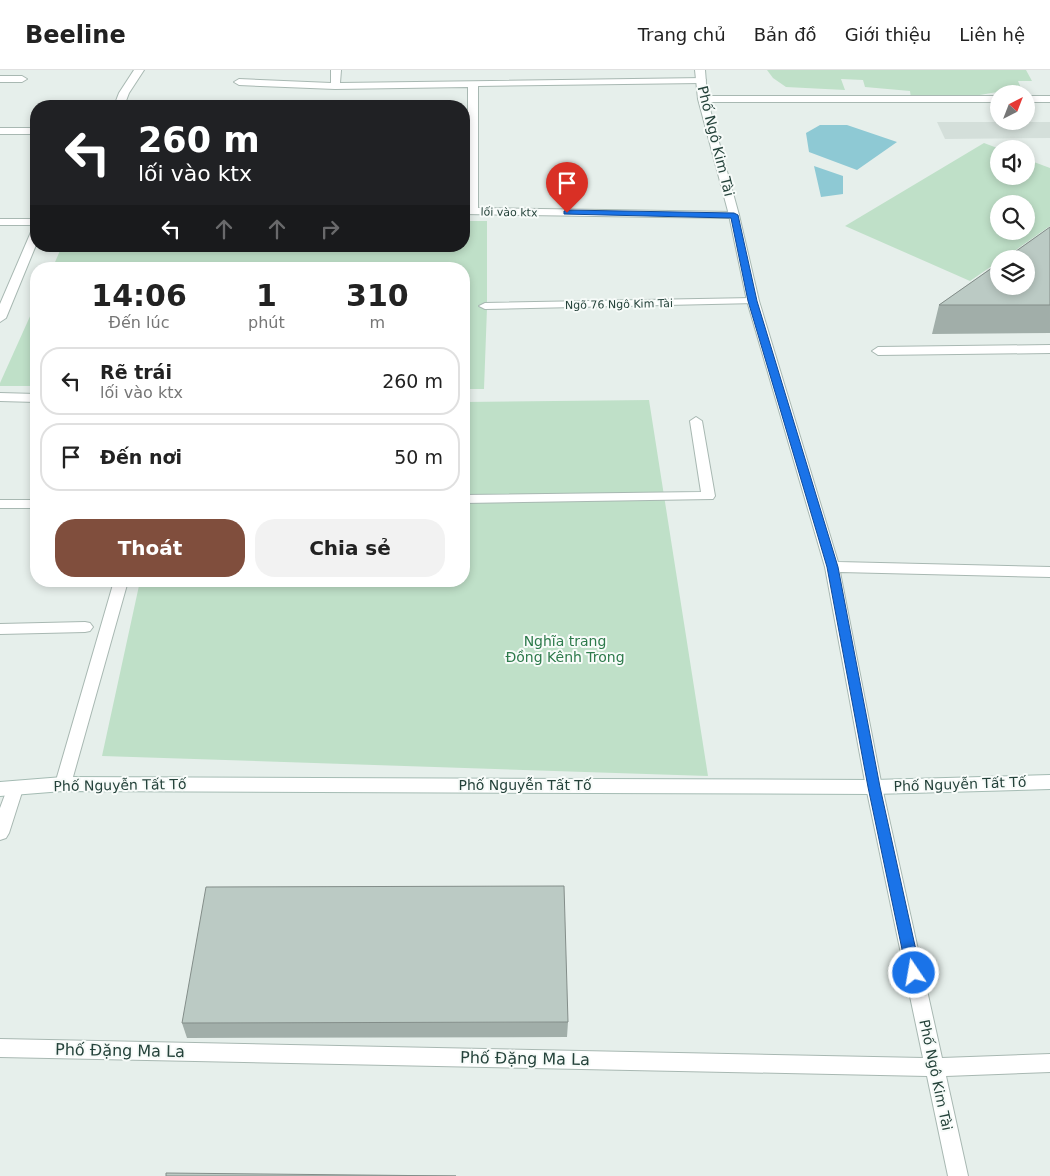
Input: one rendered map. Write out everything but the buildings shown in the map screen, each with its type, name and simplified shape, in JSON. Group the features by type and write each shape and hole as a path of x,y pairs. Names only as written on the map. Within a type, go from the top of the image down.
{"street":[{"path":"121,100 139,70"},
{"path":"334,86 336,70"},
{"path":"558,70 558,83"},
{"path":"238,82 334,86 429,81 473,84 558,83 700,75"},
{"name":"Phố Ngô Kim Tài","path":"700,75 703,99 734,215 752,301 832,567 874,787 958,1176"},
{"path":"0,79 22,79"},
{"path":"470,179 473,84"},
{"path":"703,99 990,99"},
{"path":"1035,99 1050,99"},
{"path":"0,131 30,131"},
{"name":"lối vào ktx","path":"470,211 734,215"},
{"path":"0,222 30,222"},
{"path":"0,318 30,246"},
{"name":"Ngõ 76 Ngô Kim Tài","path":"485,306 752,301"},
{"path":"878,351 1050,349"},
{"path":"0,397 30,398"},
{"path":"470,499 708,496 696,421"},
{"path":"0,504 30,504"},
{"path":"832,567 1050,572"},
{"path":"63,784 119,587"},
{"path":"0,629 85,627"},
{"name":"Phố Nguyễn Tất Tố","path":"7,789 63,784 874,787 1050,782"},
{"path":"0,833 7,789"},
{"name":"Phố Đặng Ma La","path":"0,1048 934,1067 1050,1063"}],"shaded area":[{"path":"937,122 990,122 990,130 1035,130 1035,122 1050,122 1050,138 945,139"}],"green space":[{"path":"767,70 1026,70 1032,81 1018,81 1020,85 990,85 990,93 962,98 911,98 910,91 865,87 863,80 841,79 845,90 786,87 773,78"},
{"path":"984,143 990,145 990,185 1035,185 1035,162 1050,168 1050,226 1035,237 1035,195 990,195 990,240 1030,240 1016,250 990,250 990,267 970,281 845,226"},
{"path":"470,221 487,221 487,308 484,389 470,389 470,262 55,262 59,252 470,252"},
{"path":"30,316 30,386 0,386"},
{"name":"Nghĩa trang Đồng Kênh Trong","path":"649,400 708,776 102,756 139,587 470,587 470,402"}],"water":[{"path":"820,125 847,125 897,142 857,170 809,152 806,133"},
{"path":"814,166 843,176 843,194 821,197"}],"route":[{"path":"567,213 734,215 752,301 832,567 874,787 914,973"}]}
